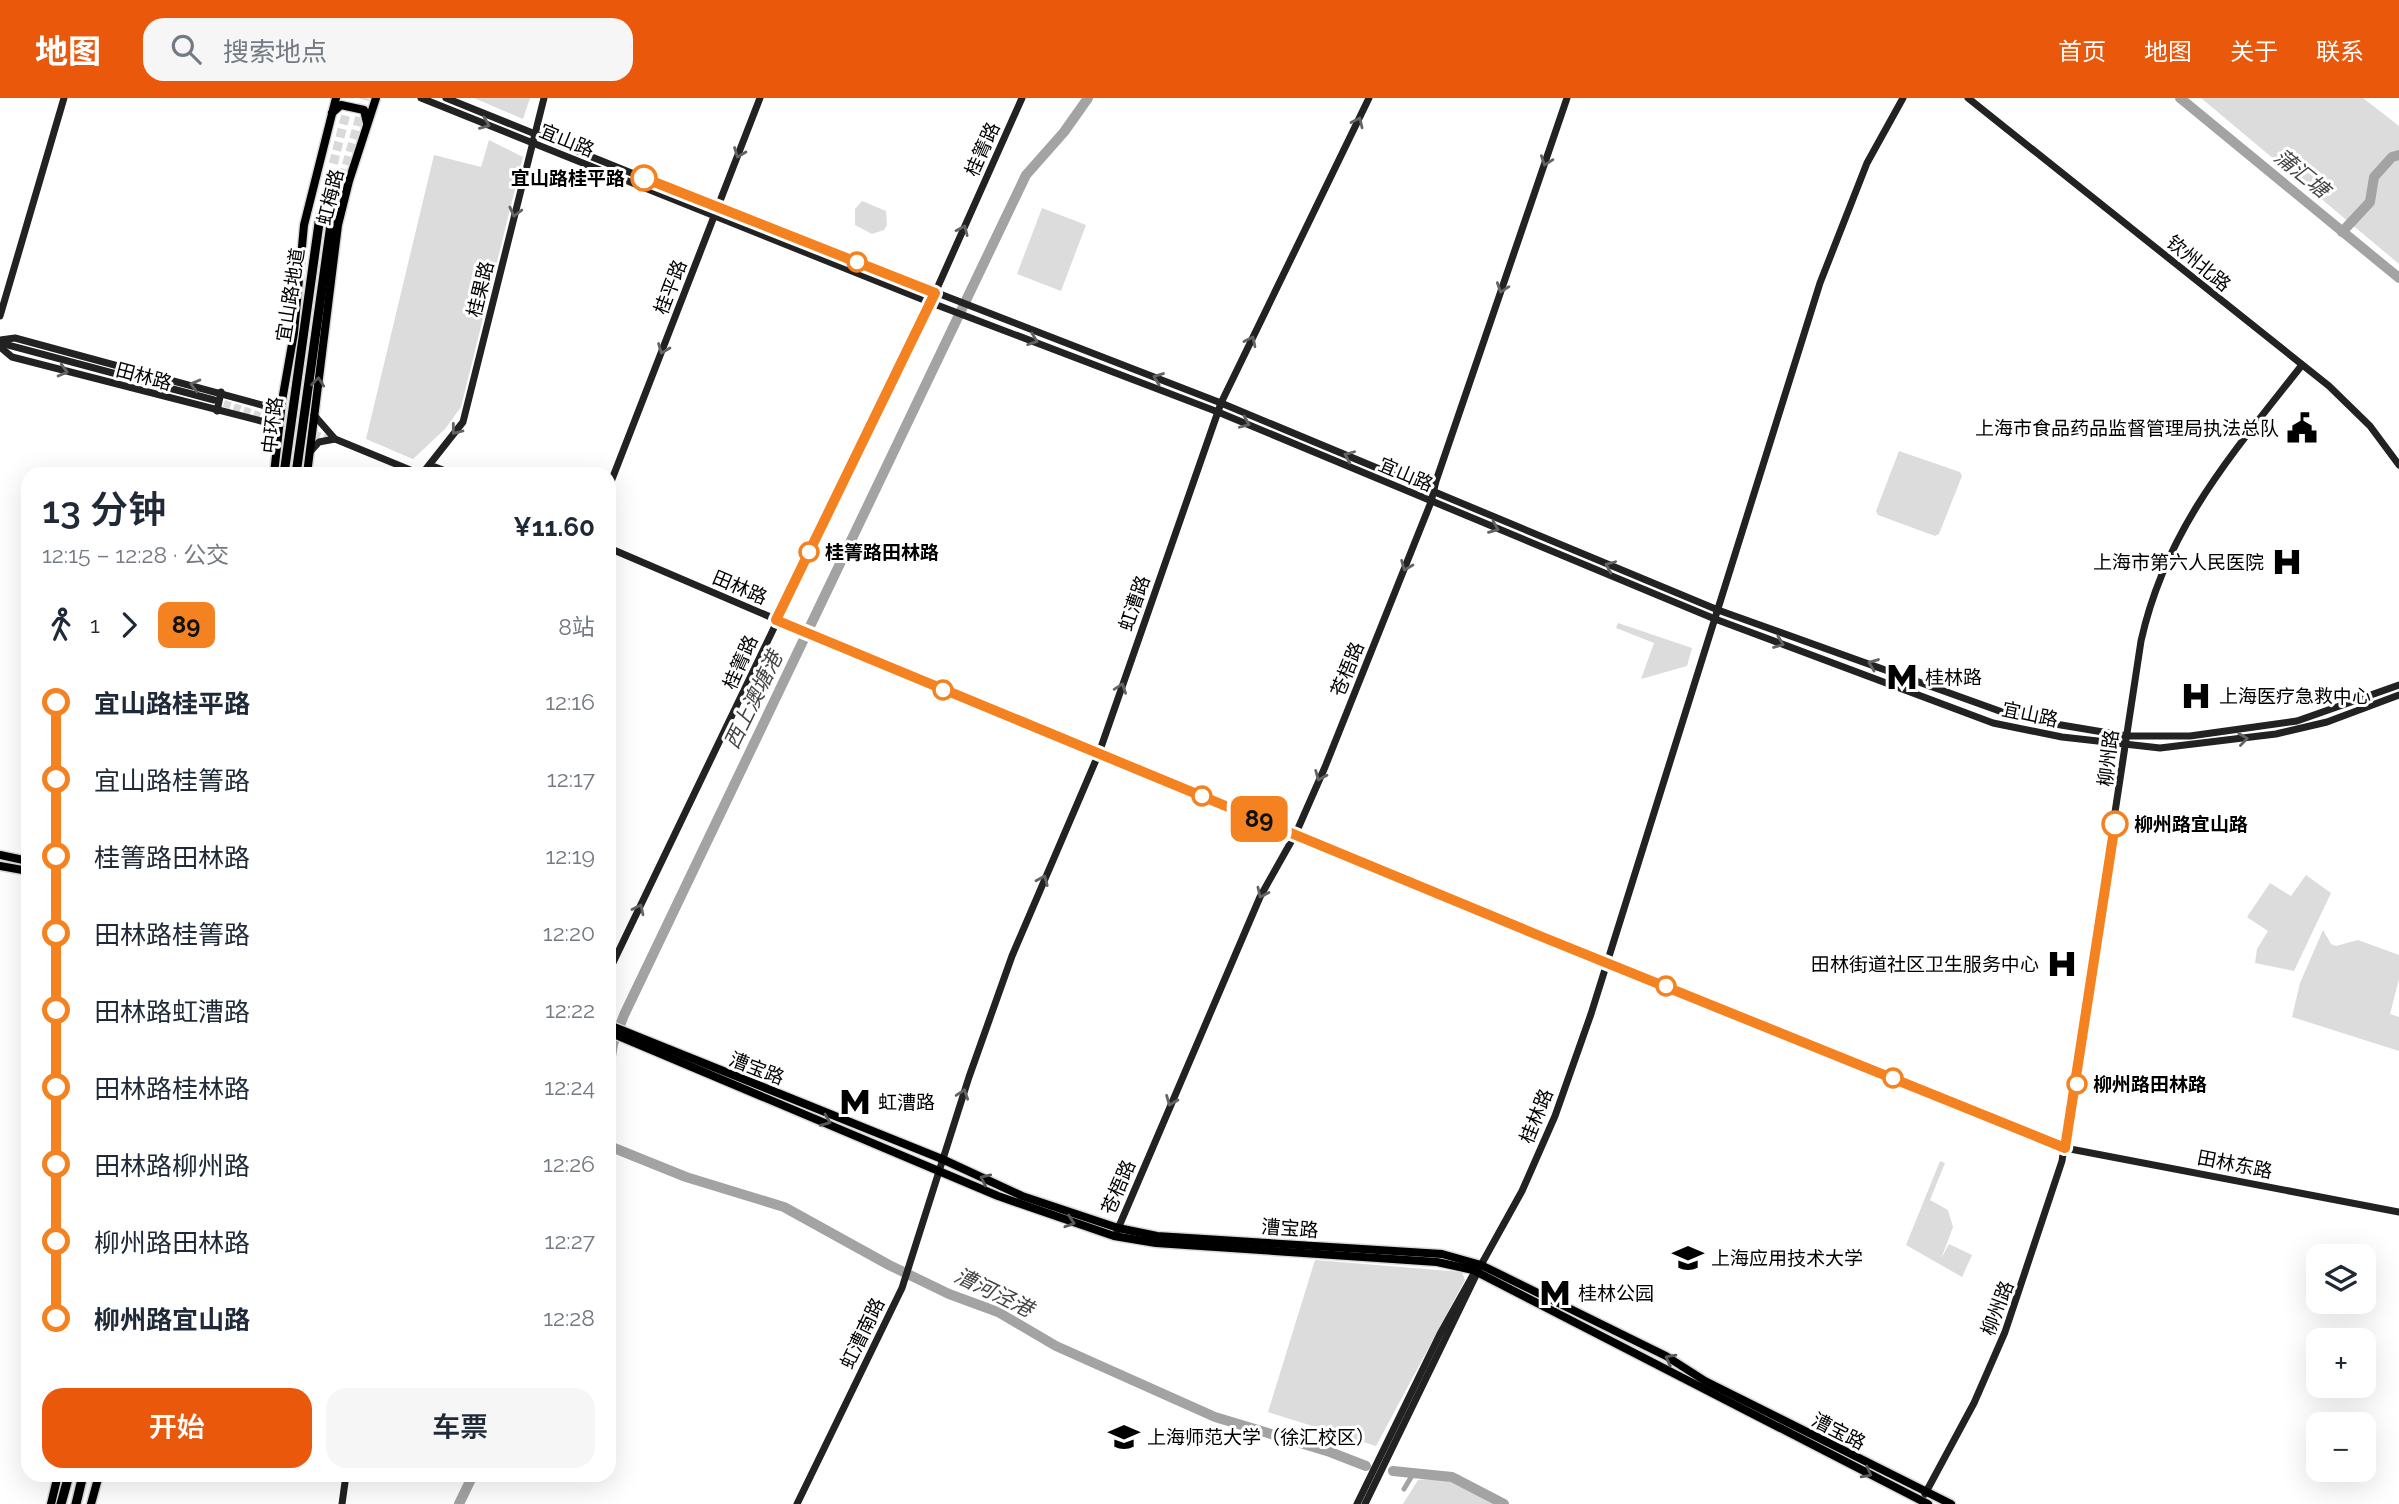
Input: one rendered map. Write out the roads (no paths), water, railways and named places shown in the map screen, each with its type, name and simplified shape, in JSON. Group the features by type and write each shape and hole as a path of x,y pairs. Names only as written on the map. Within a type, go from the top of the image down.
{"highway":[{"name":"宜山路地道","path":"295,379 320,216"},
{"name":"宜山路地道","path":"307,379 332,217"},
{"name":"中环路","path":"285,467 295,379"},
{"name":"中环路","path":"297,467 307,379"},
{"path":"61,1504 67,1482"},
{"path":"76,1504 81,1482"}],"main road":[{"name":"虹梅路","path":"275,467 282,401 294,333 304,225 336,98"},
{"name":"虹梅路","path":"308,467 335,245 349,181 376,98"},
{"path":"332,113 341,105 364,110 367,123"},
{"path":"0,855 21,860"},
{"path":"0,866 21,870"},
{"name":"漕宝路","path":"616,1031 943,1158 1022,1196 1116,1232"},
{"name":"漕宝路","path":"628,1036 1023,1205 1116,1232 1442,1254 1666,1356 1705,1381 1951,1504"},
{"name":"漕宝路","path":"1478,1269 1923,1503"},
{"path":"51,1504 56,1482"},
{"path":"91,1504 97,1482"}],"street":[{"path":"0,316 64,98"},
{"name":"宜山路","path":"421,98 929,302 1218,412 1715,619 1993,723 2126,746 2160,748 2276,734 2327,722 2399,695"},
{"name":"宜山路","path":"446,98 718,208 1221,403 1718,610 2020,718 2127,736 2190,736 2281,725 2342,707 2399,685"},
{"name":"桂果路","path":"427,467 463,422 544,98"},
{"name":"桂平路","path":"616,469 760,98"},
{"name":"桂箐路","path":"616,957 935,293 1023,98"},
{"name":"虹漕路","path":"939,1169 1012,956 1099,753 1221,403 1369,98"},
{"name":"苍梧路","path":"1116,1232 1260,897 1296,833 1431,502 1567,98"},
{"name":"桂林路","path":"1357,1504 1478,1269 1522,1191 1555,1116 1607,961 1820,283 1867,163 1903,98"},
{"name":"钦州北路","path":"1968,98 2302,365 2352,408 2399,465"},
{"name":"田林路","path":"0,343 15,338 275,408 282,401"},
{"name":"田林路","path":"0,343 214,400"},
{"name":"田林路","path":"0,343 12,357 265,422 278,434"},
{"name":"柳州路","path":"1923,1503 1926,1492 1968,1413 2006,1332 2041,1233 2065,1148 2146,621 2173,546 2212,479 2302,365"},
{"path":"217,411 221,392"},
{"path":"314,415 335,439 404,467"},
{"path":"310,452 319,442 335,439"},
{"name":"田林路","path":"616,551 776,620 2065,1148"},
{"name":"田林东路","path":"2065,1148 2399,1212"},
{"name":"虹漕南路","path":"797,1504 902,1288 939,1169"},
{"name":"桂林路","path":"1365,1504 1478,1269"},
{"path":"342,1504 345,1482"}],"waterway":[{"name":"西上澳塘港","path":"616,1036 1026,175 1064,132 1088,98"},
{"name":"蒲汇塘","path":"2180,98 2399,278"},
{"path":"2342,232 2370,202 2374,177 2392,157 2399,155"},
{"name":"漕河泾港","path":"616,1149 686,1177 784,1207 889,1265 949,1294 998,1312 1056,1346 1215,1417 1330,1452 1366,1466"},
{"name":"漕河泾港","path":"1393,1471 1452,1477 1504,1504"},
{"path":"1404,1489 1413,1474"},
{"name":"漕河泾港","path":"459,1504 470,1482"}],"tunnel":[{"path":"320,216 350,98"},
{"path":"332,217 365,98"},
{"path":"214,400 332,440"}],"place":[{"name":"宜山路桂平路","path":"644,178"},
{"name":"上海市食品药品监督管理局执法总队","path":"2302,428"},
{"name":"桂箐路田林路","path":"809,552"},
{"name":"上海市第六人民医院","path":"2287,562"},
{"name":"桂林路","path":"1902,677"},
{"name":"上海医疗急救中心","path":"2196,696"},
{"name":"柳州路宜山路","path":"2115,824"},
{"name":"田林街道社区卫生服务中心","path":"2062,964"},
{"name":"柳州路田林路","path":"2077,1084"},
{"name":"虹漕路","path":"855,1102"},
{"name":"上海应用技术大学","path":"1688,1258"},
{"name":"桂林公园","path":"1555,1293"},
{"name":"上海师范大学（徐汇校区）","path":"1124,1437"}]}
